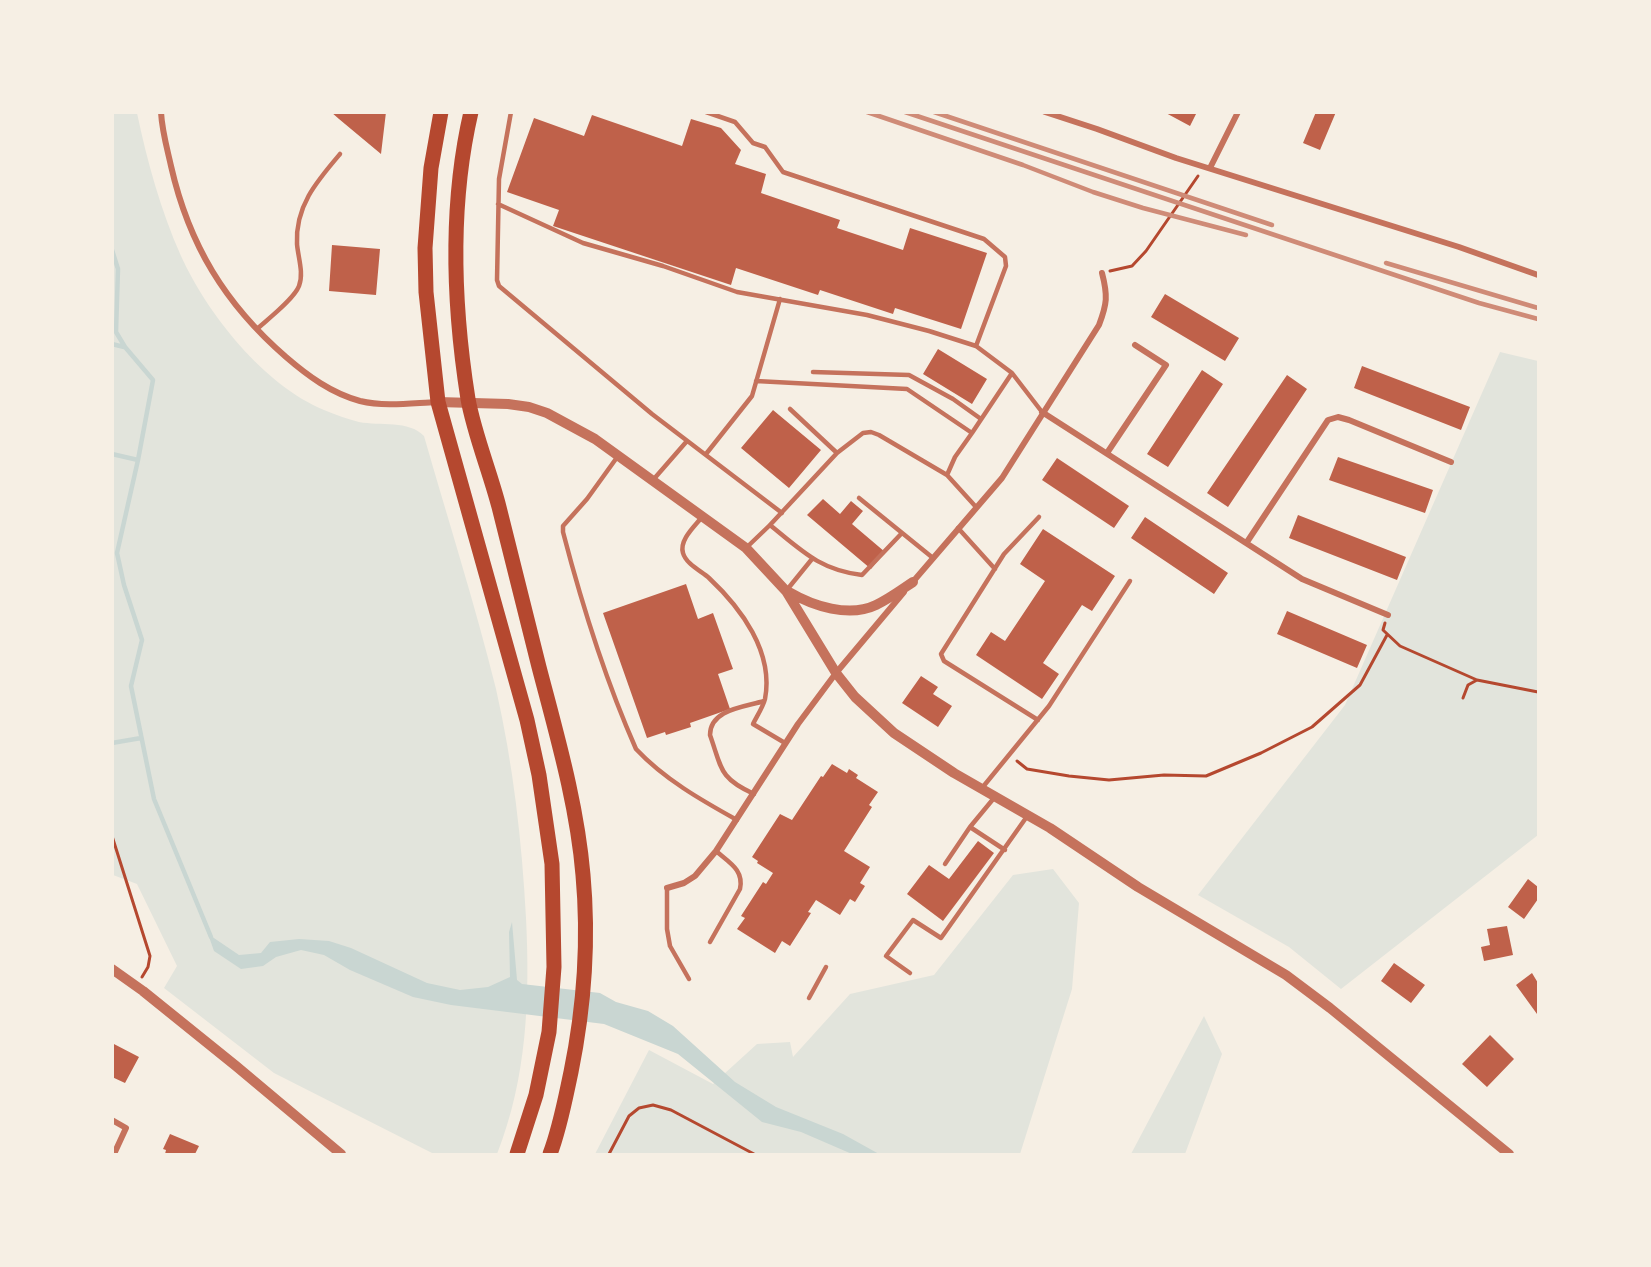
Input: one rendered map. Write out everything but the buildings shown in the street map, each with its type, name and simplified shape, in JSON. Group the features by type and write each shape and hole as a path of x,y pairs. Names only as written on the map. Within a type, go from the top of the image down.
{"main road":[{"path":"441,112 431,168 425,248 426,292 438,402 527,720 539,775 552,864 554,967 549,1032 536,1095 517,1155"},
{"path":"471,112 461,167 454,248 456,291 469,402 493,483 570,787 583,876 584,971 578,1035 563,1110 550,1155"}],"street":[{"path":"161,112 162,127 176,188 189,227 201,253 240,312 306,374 324,386 361,401 384,404 469,402 518,405 548,413 595,439 746,548 786,591 836,673 855,696 894,733 954,773 1028,815 1138,887 1258,957 1304,988 1509,1155"},
{"path":"1045,112 1539,275"},
{"path":"1207,167 1238,112"},
{"path":"667,888 684,883 695,876 717,851 785,743 836,673 1002,478 1042,411 1099,325 1107,303 1102,273"},
{"path":"1107,453 1166,365 1135,345"},
{"path":"1042,411 1302,579 1388,615"},
{"path":"1247,542 1328,420 1338,417 1349,420 1451,462"},
{"path":"786,591 802,600 824,607 844,610 860,609 874,606 912,582"},
{"path":"112,969 136,985 267,1091 341,1155"},
{"path":"112,1120 126,1128 114,1155"}],"lane":[{"path":"511,112 499,179 497,280 499,286 562,341 782,513"},
{"path":"706,112 735,122 753,143 765,147 783,172 984,239 1005,256 1006,266 976,346"},
{"path":"257,329 290,298 299,286 297,224 311,189 340,153"},
{"path":"498,204 583,243 663,266 737,292 867,315 976,346 1012,373 1042,411"},
{"path":"706,454 752,396 780,299"},
{"path":"813,372 909,375 953,399 981,419"},
{"path":"947,475 955,457 1012,373"},
{"path":"756,381 907,389 972,433"},
{"path":"790,409 837,453"},
{"path":"746,548 837,453 863,433 871,432 947,475 976,507"},
{"path":"653,481 687,441"},
{"path":"618,456 587,499 563,526 575,579 589,622 636,749 644,758 688,792 737,820"},
{"path":"859,498 933,558"},
{"path":"703,517 683,545 683,554 740,610 756,638 765,668 766,684 764,701 753,724 785,743"},
{"path":"1038,720 944,661 941,654 1004,554 1039,517"},
{"path":"770,525 812,559 842,572 862,575 901,534"},
{"path":"958,528 994,569"},
{"path":"786,591 812,559"},
{"path":"982,788 1049,706 1130,581"},
{"path":"754,794 737,787 725,776 710,735 710,728 713,721 725,713 764,701"},
{"path":"945,864 970,827 996,796"},
{"path":"910,973 886,956 913,920 941,938 1028,815"},
{"path":"970,827 1005,850"},
{"path":"710,942 740,889 742,881 739,871 717,851"},
{"path":"667,888 667,930 670,946 689,979"},
{"path":"808,998 826,968"}],"path":[{"path":"1102,273 1132,266 1207,167"},
{"path":"1388,615 1383,630 1400,646 1478,680 1539,692"},
{"path":"1008,755 1027,769 1069,776 1110,780 1164,775 1206,776 1261,753 1311,727 1360,685 1387,636"},
{"path":"1463,698 1468,685 1478,680"},
{"path":"112,836 150,956 148,967 136,985"},
{"path":"609,1155 629,1116 639,1108 653,1105 671,1110 754,1155"}],"shaded area":[{"path":"112,113 137,113 155,186 181,256 206,301 240,346 280,384 324,410 359,422 394,424 410,428 424,436 496,689 512,774 522,860 527,978 524,1038 515,1096 497,1154 434,1154 274,1073 164,988 177,966 137,884 113,875"},
{"path":"1500,352 1538,361 1538,835 1341,989 1289,947 1198,895 1345,705"},
{"path":"1053,869 1079,903 1072,989 1020,1154 595,1154 649,1050 713,1084 757,1044 790,1042 793,1057 850,994 934,975 1013,875"},
{"path":"512,922 517,980 522,984 600,993 616,1002 648,1011 673,1026 735,1082 776,1107 843,1134 879,1154 852,1154 801,1132 762,1122 678,1054 604,1024 451,1005 413,997 350,970 324,955 301,950 276,957 263,966 241,969 214,951 208,934 239,955 261,953 270,942 299,939 329,941 351,948 427,983 460,990 488,987 510,977 509,932"},
{"path":"1204,1016 1222,1054 1185,1154 1131,1154"}],"waterway":[{"path":"112,250 118,269 116,332 125,347 153,380 117,553 124,585 142,640 131,686 154,799 211,937"},
{"path":"112,344 124,347"},
{"path":"112,454 138,460"},
{"path":"112,743 141,738"}],"railway":[{"path":"867,112 1023,165 1093,192 1143,208 1246,235"},
{"path":"905,112 1479,303 1538,319"},
{"path":"934,112 1272,225"},
{"path":"1386,263 1538,308"}]}
